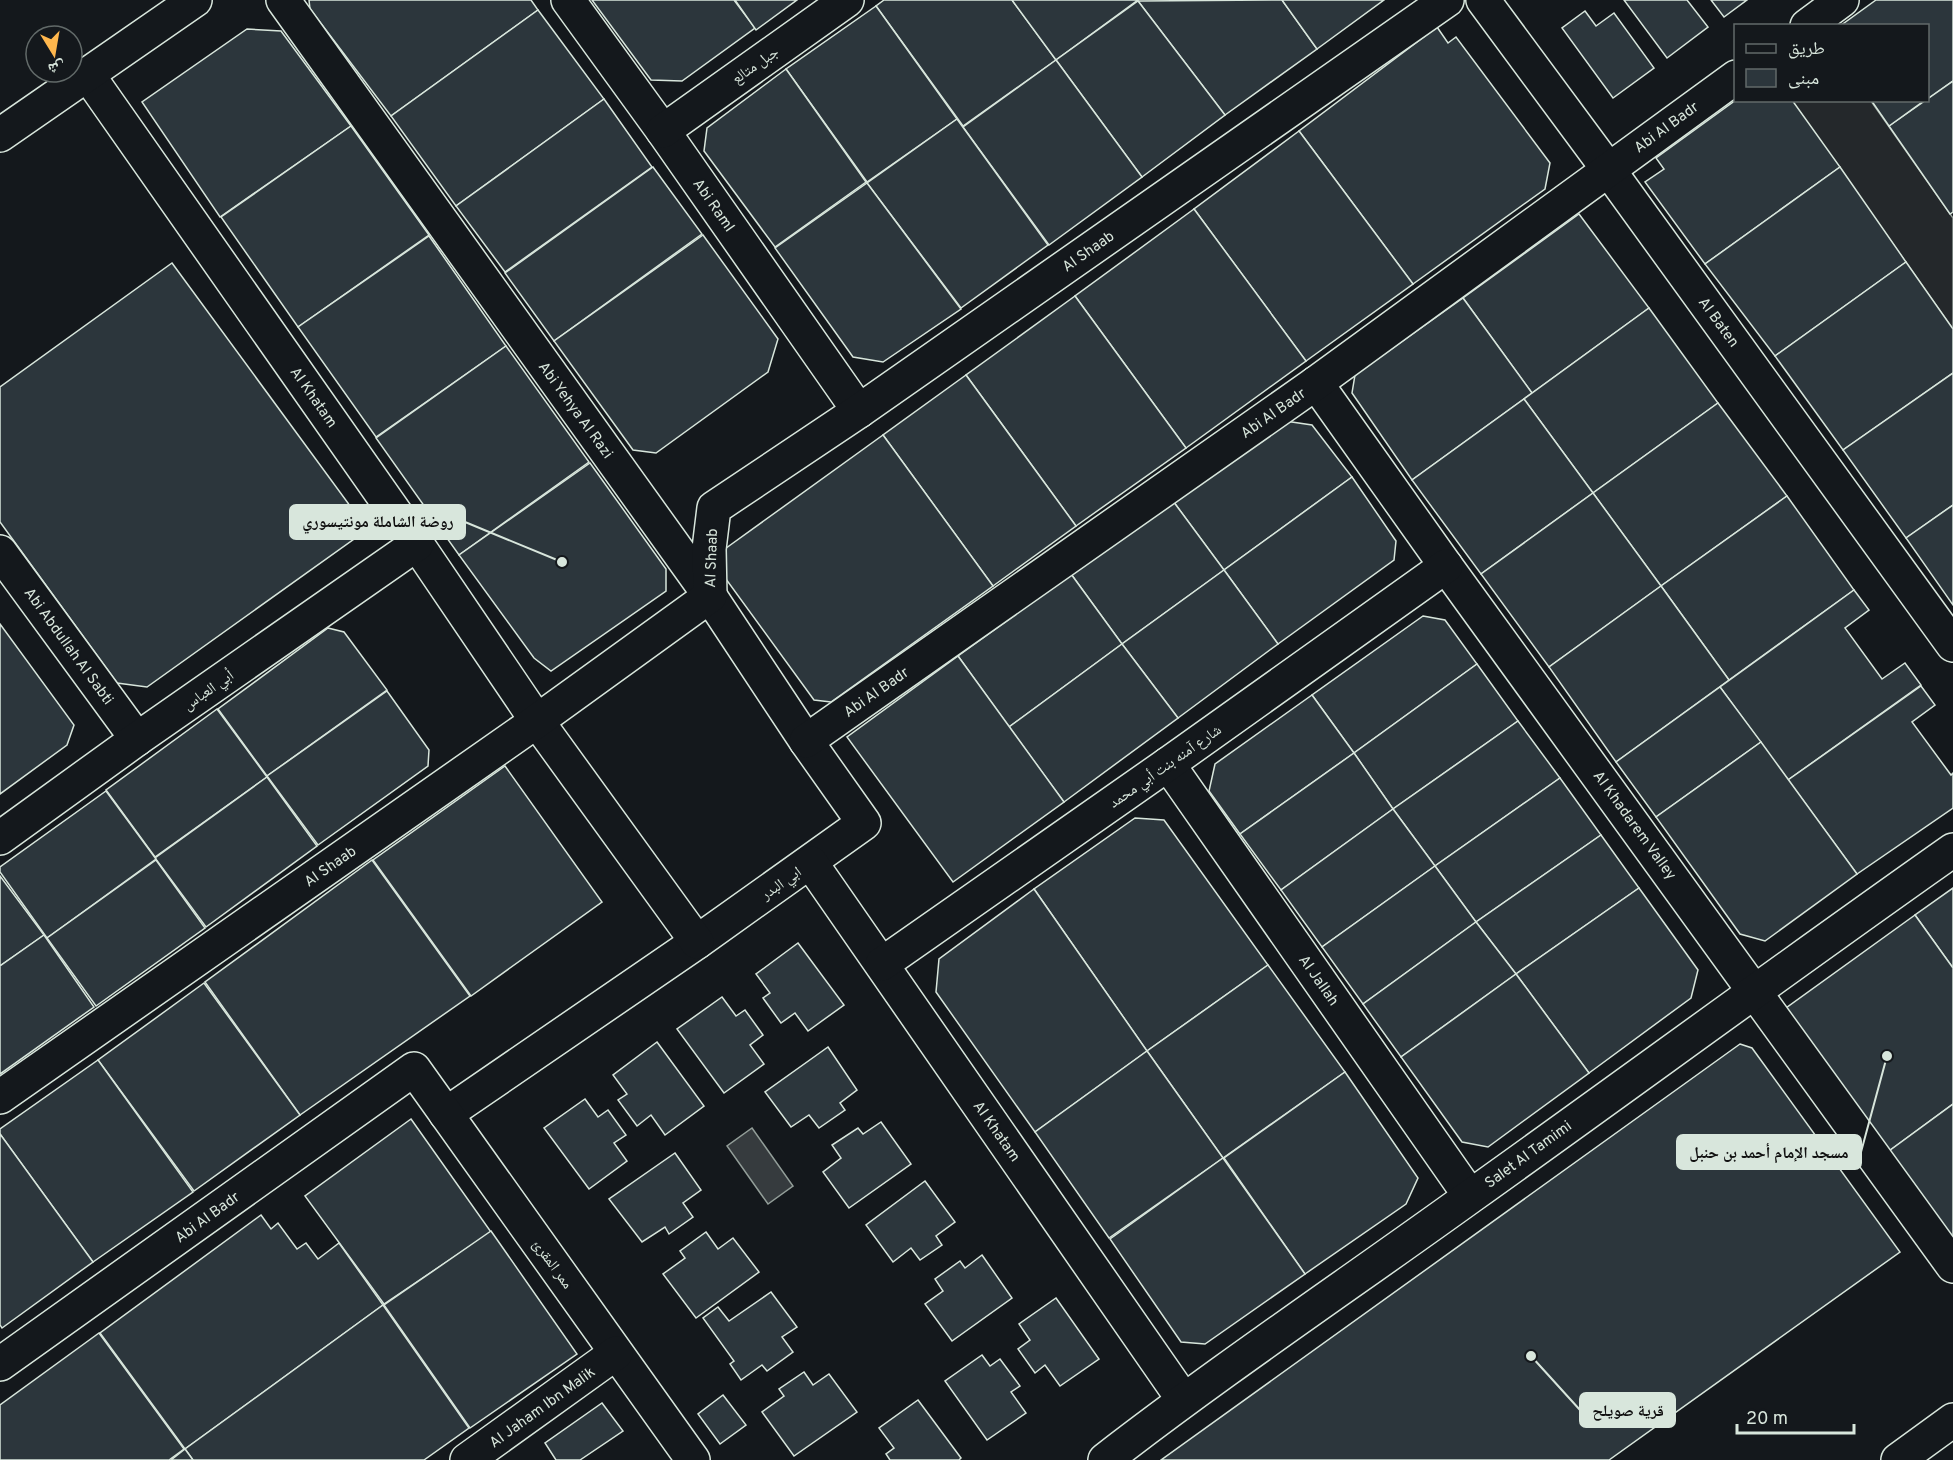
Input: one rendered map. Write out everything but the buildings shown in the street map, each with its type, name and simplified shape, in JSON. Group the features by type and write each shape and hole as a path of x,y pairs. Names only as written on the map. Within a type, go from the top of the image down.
{"street":[{"path":"0,135 195,0"},
{"name":"Abi Yehya Al Razi","path":"283,0 710,596 806,741 864,823"},
{"name":"Abi Raml","path":"568,0 663,131 859,411"},
{"name":"جبل متالع","path":"663,131 847,0"},
{"name":"Al Shaab","path":"0,1097 537,721 710,596 709,549 714,508 859,411 1447,0"},
{"name":"Al Baten","path":"1483,0 1953,645"},
{"path":"1810,24 1842,0"},
{"name":"Al Khatam","path":"88,75 417,544 537,721 697,942"},
{"name":"Abi Al Badr","path":"806,741 1316,383 1734,78"},
{"name":"Al Khadarem Valley","path":"1316,383 1953,1266"},
{"name":"أبي العباس","path":"0,838 137,739 417,544"},
{"name":"Abi Abdullah Al Sabti","path":"0,552 137,739"},
{"name":"شارع آمنه بنت أبي محمد","path":"882,964 1446,566"},
{"name":"Al Jallah","path":"1168,764 1470,1196"},
{"name":"ابي البدر","path":"697,942 811,863 864,823"},
{"name":"Salet Al Tamimi","path":"1105,1460 1183,1399 1953,850"},
{"name":"Al Khatam","path":"811,863 1183,1399"},
{"path":"446,1114 697,942"},
{"name":"Abi Al Badr","path":"0,1365 414,1069"},
{"name":"ممر المقرئ","path":"414,1069 693,1460"},
{"name":"Al Jaham Ibn Malik","path":"467,1460 616,1353"},
{"path":"1898,1460 1953,1420"}],"shaded area":[{"path":"1793,102 1872,102 1953,218 1953,329"},
{"path":"752,1128 793,1186 768,1204 727,1146"}],"place":[{"name":"روضة الشاملة مونتيسوري","path":"562,562"},
{"name":"مسجد الإمام أحمد بن حنبل","path":"1887,1056"},
{"name":"قرية صويلح","path":"1531,1356"}]}
